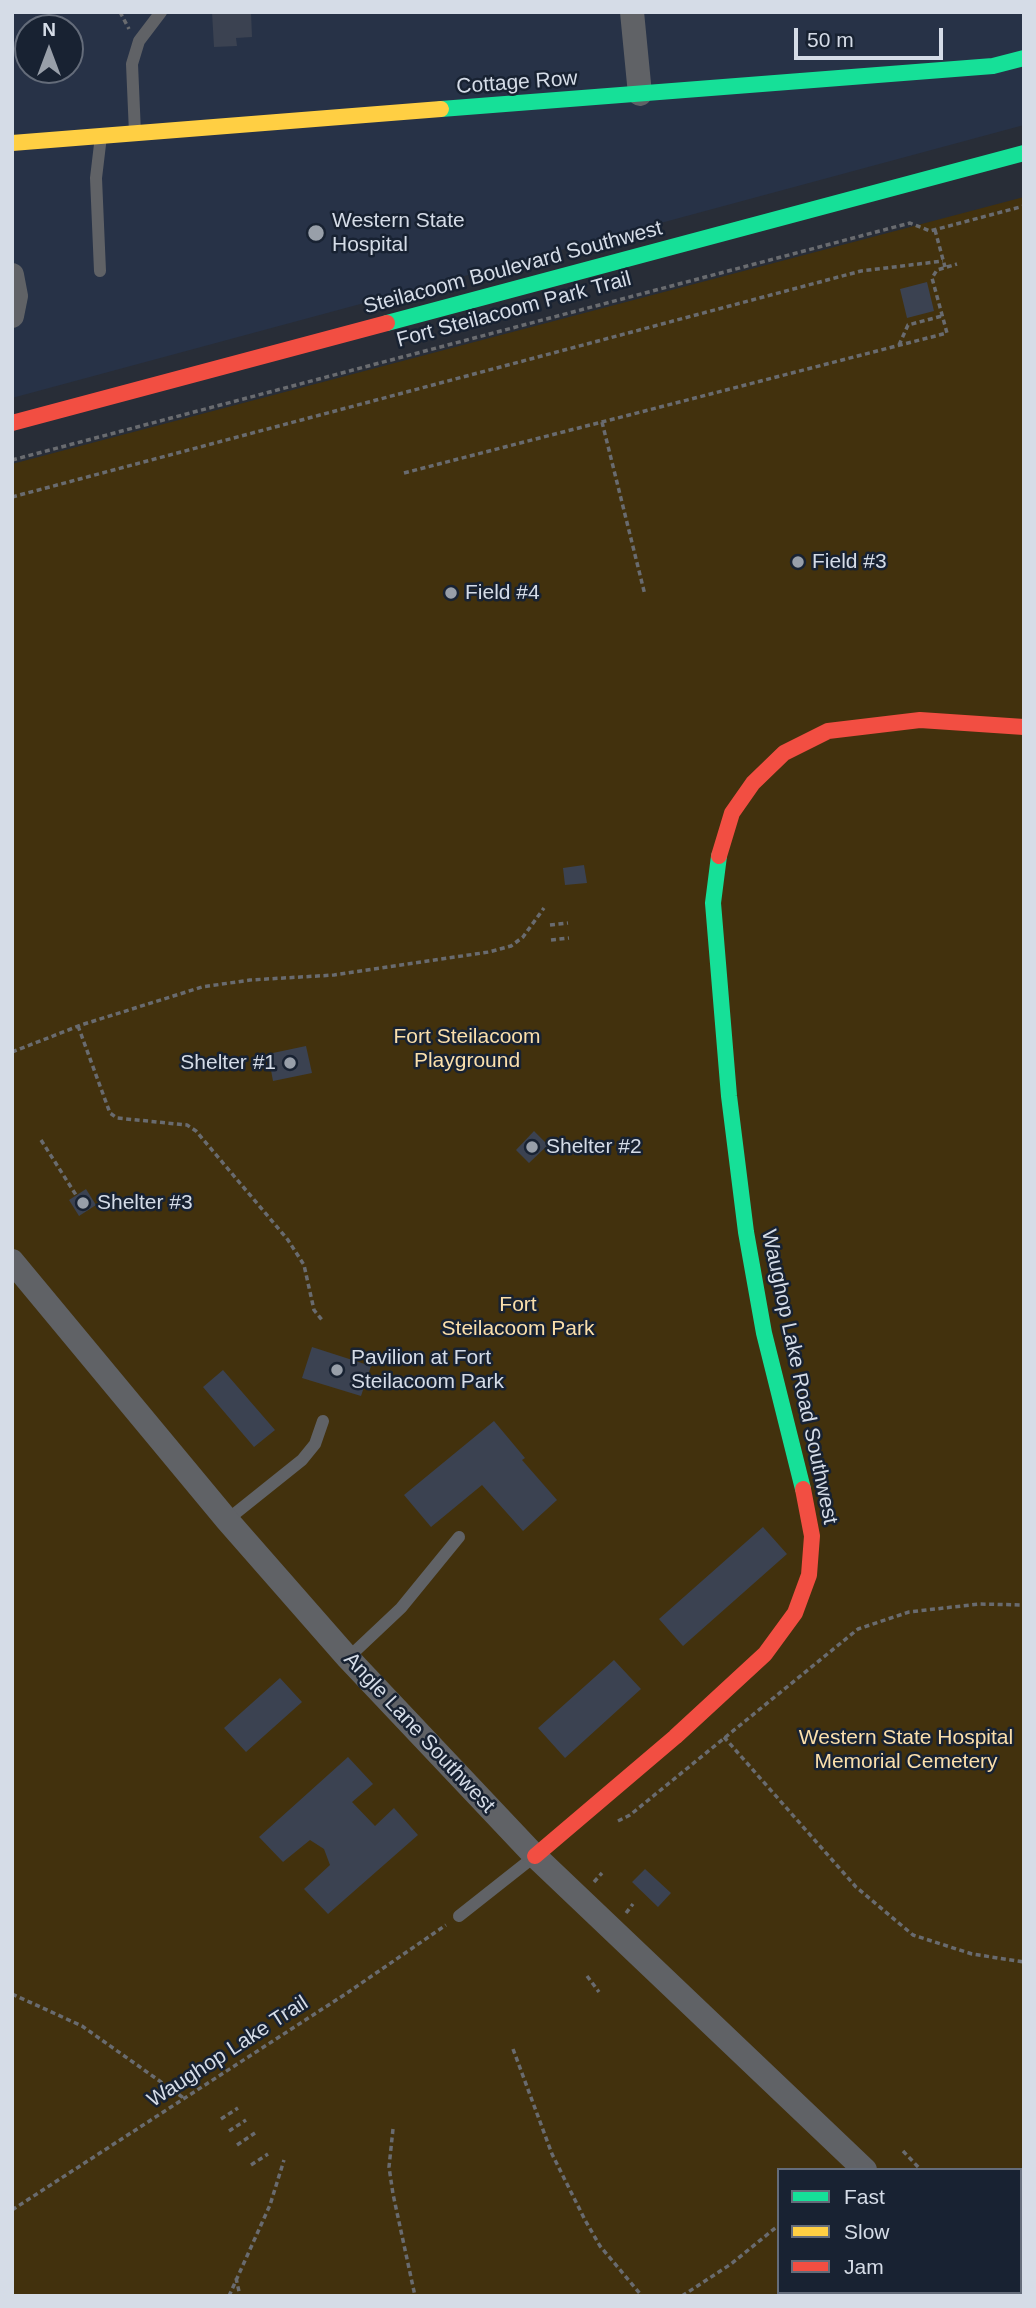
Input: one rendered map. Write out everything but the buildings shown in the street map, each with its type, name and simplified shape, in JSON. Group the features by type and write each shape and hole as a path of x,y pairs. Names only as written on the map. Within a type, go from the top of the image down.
{"street":[{"path":"632,12 640,94"},
{"name":"Cottage Row","path":"12,143 993,66 1024,58"},
{"name":"Steilacoom Boulevard Southwest","path":"12,423 1024,153"},
{"path":"12,275 16,296 12,316"},
{"name":"Waughop Lake Road Southwest","path":"535,1856 676,1737 765,1654 795,1613 809,1575 812,1536 810,1516 764,1333 746,1232 729,1096 713,903 720,850 732,813 754,783 784,753 828,731 920,720 1024,727"},
{"name":"Angle Lane Southwest","path":"12,1261 227,1520 348,1658 535,1856 863,2168"}],"lane":[{"path":"135,133 132,64 139,41 161,12"},
{"path":"100,271 96,178 101,136"},
{"path":"227,1520 302,1460 315,1444 323,1421"},
{"path":"348,1658 401,1608 458,1538"},
{"name":"Waughop Lake Road Southwest","path":"459,1916 535,1856"}],"path":[{"name":"Fort Steilacoom Park Trail","path":"12,460 910,223 930,231 1024,206"},
{"path":"935,230 945,267"},
{"path":"12,497 861,271 943,261"},
{"path":"404,473 947,333 932,278 937,270 957,264"},
{"path":"898,346 908,325 942,316"},
{"path":"602,422 645,595"},
{"path":"12,1052 78,1026 202,987 250,980 334,975 489,952 511,946 523,937 544,908"},
{"path":"550,925 568,923"},
{"path":"551,940 569,938"},
{"path":"78,1026 110,1113 117,1118 187,1125 196,1131 288,1240 304,1265 314,1310 322,1320"},
{"path":"41,1140 76,1195"},
{"path":"607,1827 630,1815 858,1629 909,1612 979,1604 1024,1605"},
{"path":"724,1737 856,1886 913,1935 972,1954 1024,1962"},
{"name":"Waughop Lake Trail","path":"12,2210 347,1993 459,1916"},
{"path":"587,1976 599,1992"},
{"path":"12,1994 82,2026 185,2098"},
{"path":"513,2049 552,2154 585,2220 600,2246 642,2296"},
{"path":"221,2119 238,2108"},
{"path":"229,2132 246,2120"},
{"path":"393,2129 389,2167 414,2295"},
{"path":"237,2145 255,2133"},
{"path":"903,2151 919,2168"},
{"path":"251,2165 268,2154"},
{"path":"229,2296 270,2205 284,2160"},
{"path":"682,2296 731,2264 777,2227"},
{"path":"236,2276 240,2296"}],"shaded area":[{"name":"Western State Hospital","path":"12,12 1024,12 1024,125 12,398"}],"green space":[{"name":"Fort Steilacoom Park","path":"1024,197 1024,2296 12,2296 12,464"}],"traffic: fast":[{"path":"441,109 993,66 1024,58"},
{"path":"387,323 1024,153"},
{"path":"719,856 713,903 729,1096 746,1232 764,1333 803,1489"}],"traffic: slow":[{"path":"12,143 441,109"}],"traffic: jam":[{"path":"12,423 387,323"},
{"path":"719,856 732,813 753,783 784,753 828,731 920,720 1024,727"},
{"path":"535,1856 675,1737 765,1654 795,1613 809,1575 812,1536 803,1489"}],"place":[{"name":"Western State Hospital","path":"316,233"},
{"name":"Field #3","path":"798,562"},
{"name":"Field #4","path":"451,593"},
{"name":"Shelter #1","path":"290,1063"},
{"name":"Shelter #2","path":"532,1147"},
{"name":"Shelter #3","path":"83,1203"},
{"name":"Pavilion at Fort Steilacoom Park","path":"337,1370"}],"park label":[{"name":"Fort Steilacoom Playground","path":"467,1049"},
{"name":"Western State Hospital Memorial Cemetery","path":"906,1750"}]}
